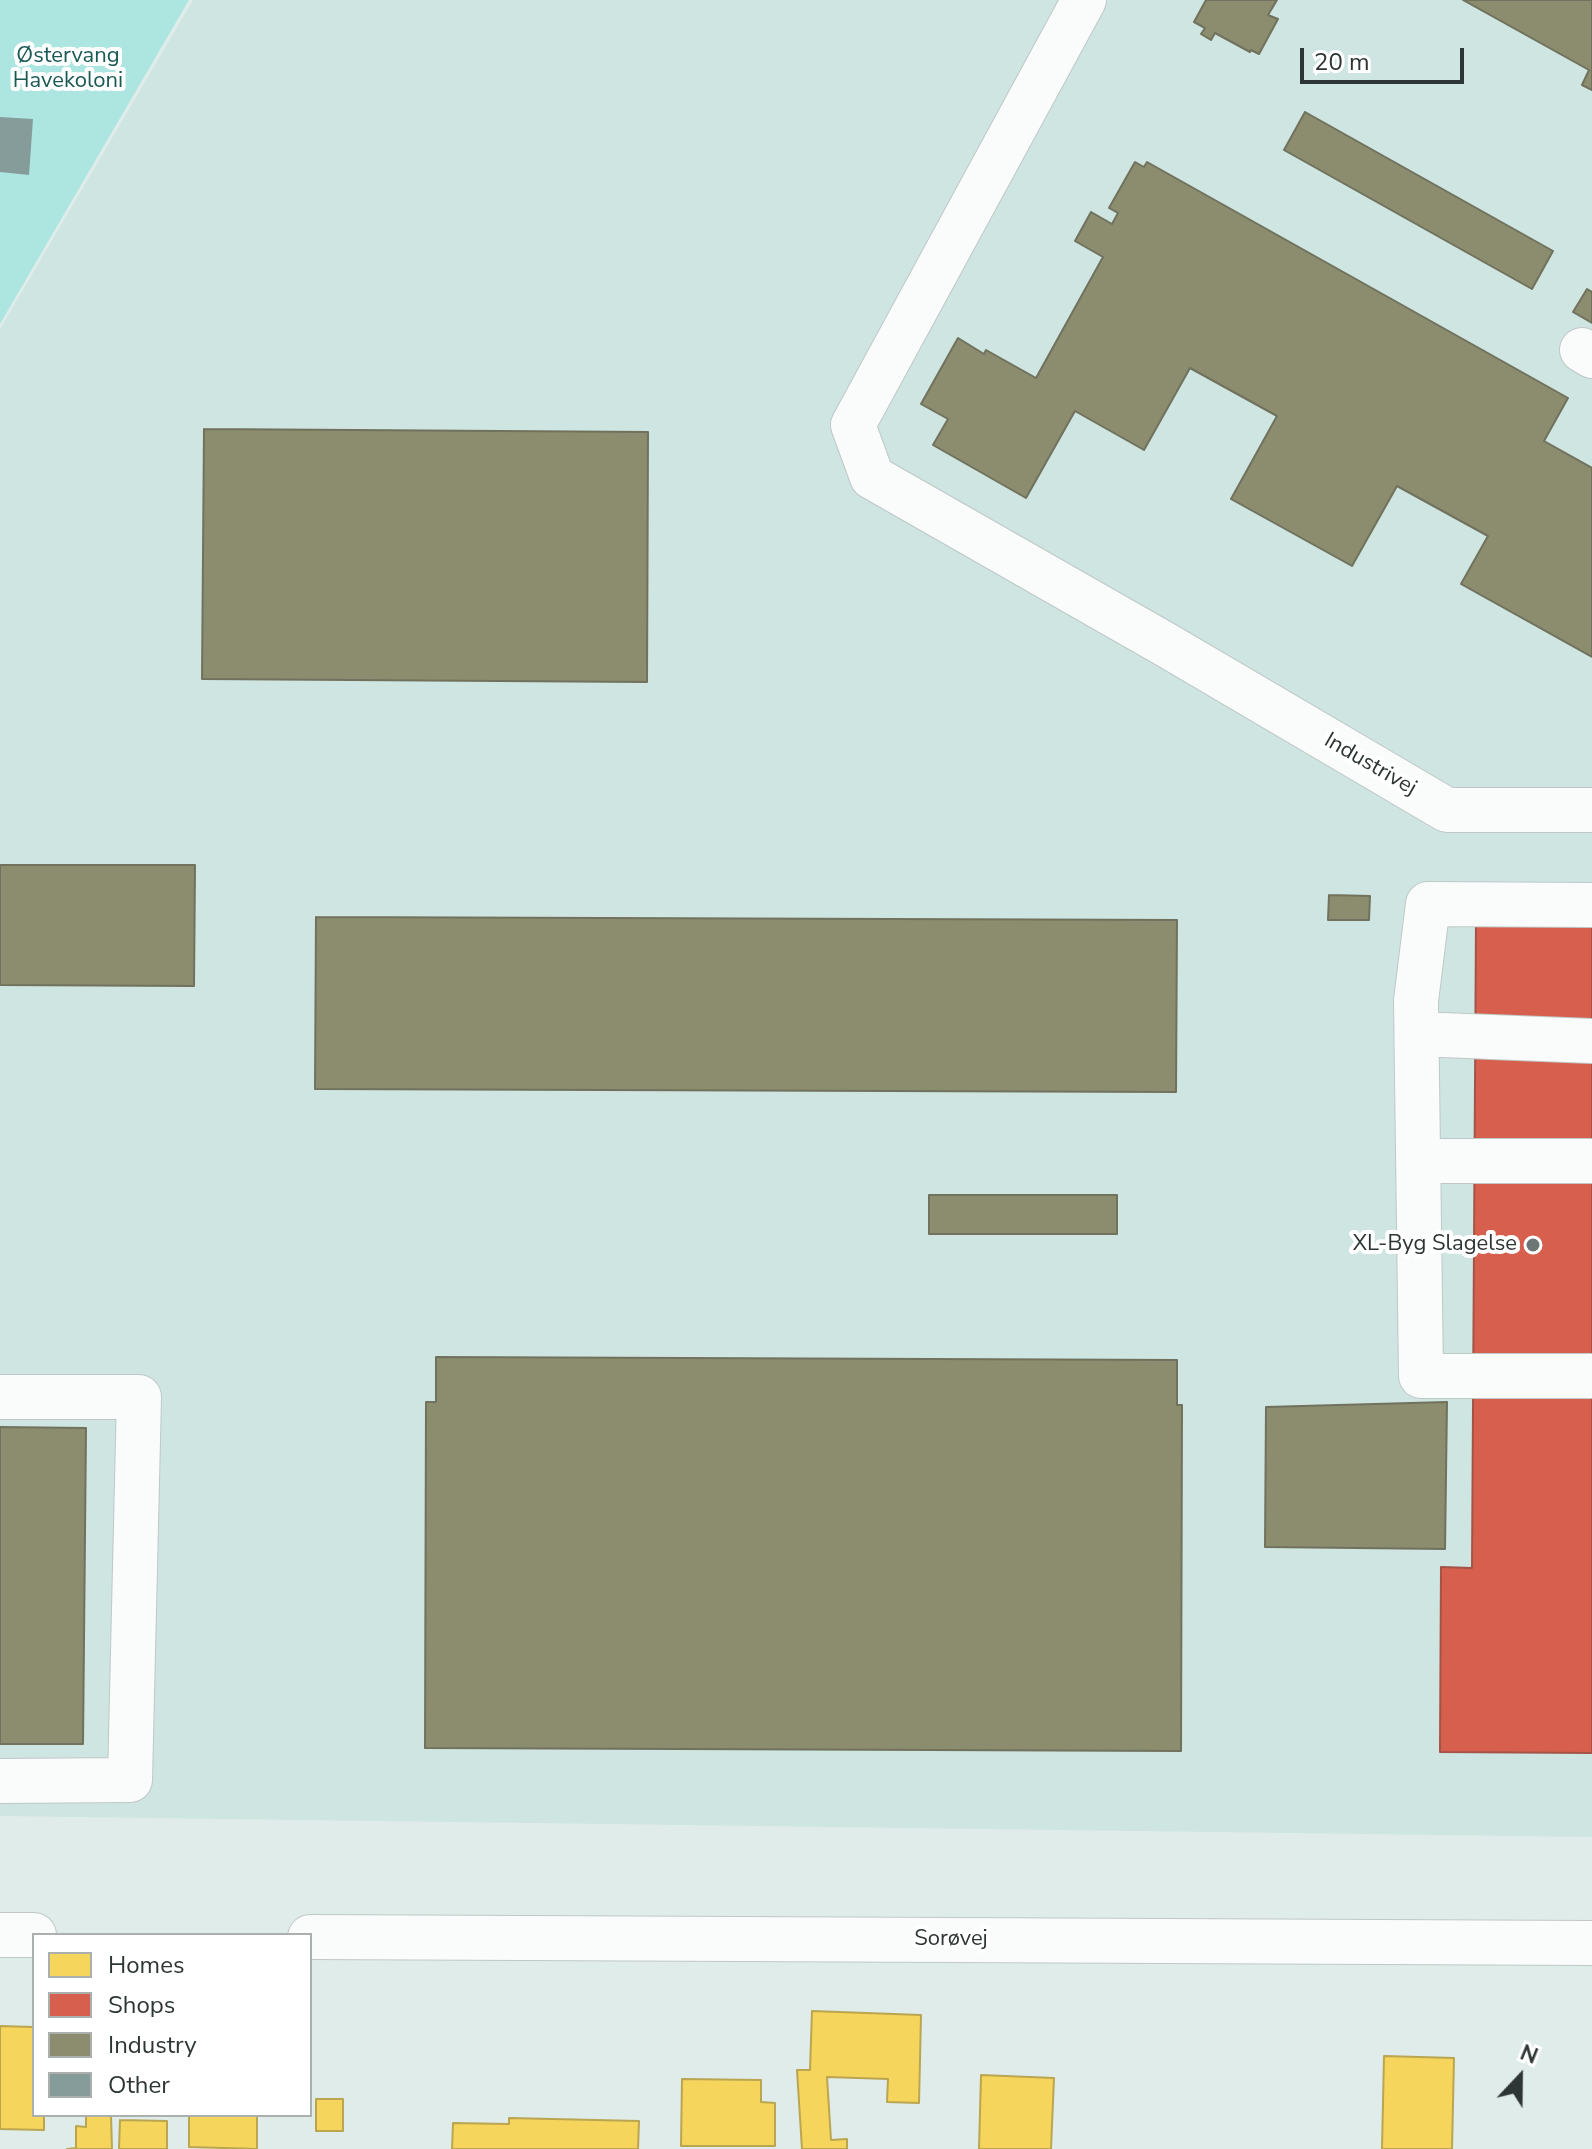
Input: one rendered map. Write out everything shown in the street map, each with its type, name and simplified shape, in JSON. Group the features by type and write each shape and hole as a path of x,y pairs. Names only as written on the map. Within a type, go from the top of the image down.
{"street":[{"name":"Industrivej","path":"1084,0 853,425 872,477 1447,810 1592,810"},
{"path":"1592,905 1428,904 1416,1001 1421,1376 1592,1376"},
{"path":"1417,1034 1592,1041"},
{"path":"1418,1161 1592,1161"},
{"path":"0,1397 139,1397 130,1780 0,1781"},
{"path":"0,1935 32,1935"},
{"name":"Sorøvej","path":"312,1937 1592,1943"}],"shaded area":[{"path":"193,0 1592,0 1592,1837 0,1816 0,329"}],"green space":[{"name":"Østervang Havekoloni","path":"0,0 189,0 0,324"}],"building: Homes":[{"path":"812,2011 921,2015 919,2103 887,2102 888,2079 827,2077 831,2140 847,2139 847,2149 802,2149 797,2070 810,2070"},
{"path":"0,2026 32,2027 32,2117 44,2117 44,2130 0,2129"},
{"path":"1384,2056 1454,2058 1452,2149 1382,2149"},
{"path":"981,2075 1054,2078 1051,2149 979,2149"},
{"path":"682,2079 761,2080 761,2102 775,2103 775,2146 681,2146"},
{"path":"316,2099 343,2099 343,2131 316,2131"},
{"path":"86,2117 111,2117 112,2149 67,2149 76,2148 76,2126 86,2127"},
{"path":"189,2117 257,2117 257,2149 189,2147"},
{"path":"509,2118 639,2121 638,2149 452,2149 453,2123 509,2124"},
{"path":"120,2120 167,2121 167,2149 119,2149"}],"building: Shops":[{"name":"XL-Byg Slagelse","path":"1476,922 1592,923 1592,1753 1440,1752 1441,1567 1472,1568"}],"building: Industry":[{"path":"1206,0 1277,0 1268,15 1278,19 1259,54 1215,33 1211,40 1201,34 1205,28 1194,22"},
{"path":"1463,0 1592,0 1592,90 1582,85 1589,70"},
{"path":"1305,112 1553,251 1532,289 1284,150"},
{"path":"1135,162 1144,167 1147,162 1568,398 1544,441 1592,468 1592,657 1461,584 1488,536 1397,486 1352,566 1231,499 1277,416 1190,368 1144,450 1075,411 1026,498 933,445 948,419 921,404 958,338 1036,378 1103,257 1075,241 1091,212 1112,224 1118,213 1109,208"},
{"path":"1587,289 1592,292 1592,323 1573,312"},
{"path":"204,429 648,432 647,682 202,679"},
{"path":"0,865 195,865 194,986 0,985"},
{"path":"1329,895 1370,896 1369,920 1328,920"},
{"path":"316,917 1177,920 1176,1092 315,1089"},
{"path":"929,1195 1117,1195 1117,1234 929,1234"},
{"path":"436,1357 1177,1360 1177,1405 1182,1405 1181,1751 425,1748 426,1402 436,1402"},
{"path":"1447,1402 1445,1549 1265,1547 1266,1407"},
{"path":"0,1427 86,1428 83,1744 0,1744"}],"building: Other":[{"path":"0,117 33,119 29,175 0,172"}],"place":[{"name":"XL-Byg Slagelse","path":"1533,1245"}]}
